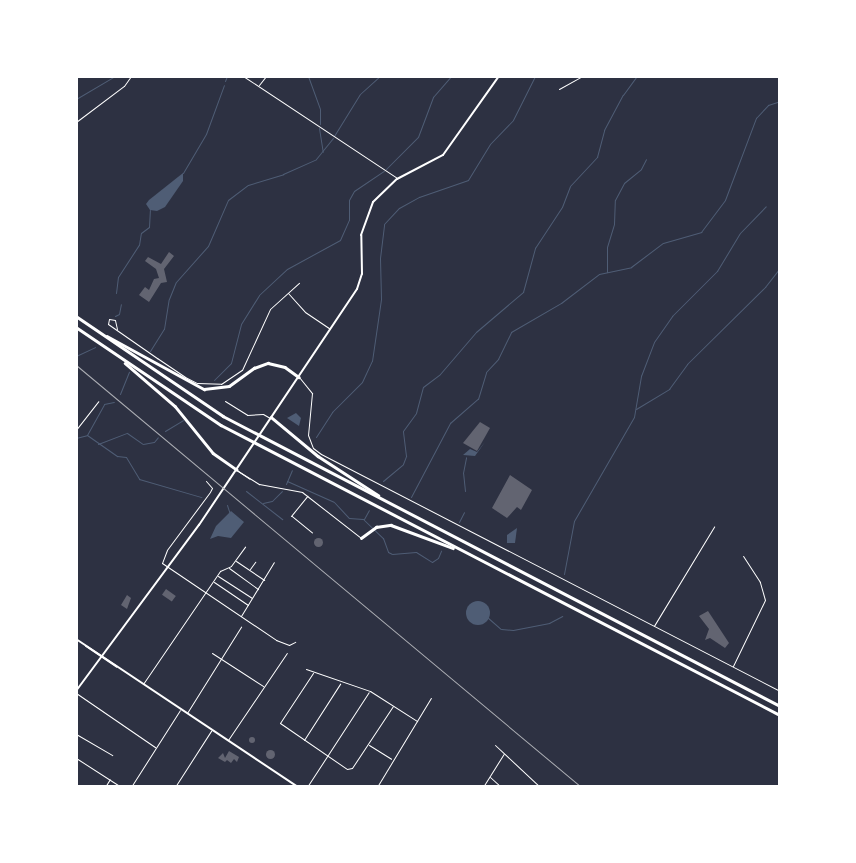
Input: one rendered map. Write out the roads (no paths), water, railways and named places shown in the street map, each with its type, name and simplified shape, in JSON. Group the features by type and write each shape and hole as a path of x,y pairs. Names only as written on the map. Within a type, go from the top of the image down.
{"highway":[{"path":"76,316 223,416 780,706"},
{"path":"84,322 200,388 225,387 254,368 268,363 285,368 299,377"},
{"path":"76,327 221,425 780,715"},
{"path":"107,348 175,406 214,453 237,470"},
{"path":"271,418 318,456 390,503"},
{"path":"361,538 373,529 388,524 401,526 465,553"}],"main road":[{"path":"76,692 231,479 361,280 360,243 367,213 379,195 397,179 446,151 499,76"},
{"path":"76,639 298,787"}],"street":[{"path":"76,122 124,86 131,76"},
{"path":"243,76 397,179"},
{"path":"259,86 266,76"},
{"path":"559,89 582,76"},
{"path":"116,329 115,320 109,319 108,324 197,383 217,385 231,380 245,366 270,309 299,283"},
{"path":"288,293 305,312 330,329"},
{"path":"299,377 312,391 308,435 313,448 321,454 780,691"},
{"path":"225,401 245,414 263,414 271,418"},
{"path":"237,470 250,479 308,496 361,538"},
{"path":"206,481 212,488 210,492 162,558 167,568 276,640 288,645 295,642"},
{"path":"143,684 217,575 236,561 245,546"},
{"path":"733,666 765,600 760,582 742,556"},
{"path":"236,561 265,580"},
{"path":"249,570 255,562"},
{"path":"241,617 265,580 274,562"},
{"path":"228,567 259,590"},
{"path":"217,575 253,599"},
{"path":"213,582 249,605"},
{"path":"186,714 241,626"},
{"path":"212,653 264,686"},
{"path":"228,741 287,653"},
{"path":"306,669 340,683 370,691 417,721"},
{"path":"313,673 280,723 347,769 352,768 393,706"},
{"path":"304,740 340,683"},
{"path":"308,787 370,691"},
{"path":"76,692 155,747"},
{"path":"377,787 391,760 431,698"},
{"path":"131,787 180,710"},
{"path":"175,787 212,730"},
{"path":"76,734 112,755"},
{"path":"368,745 391,760"},
{"path":"494,745 540,787"},
{"path":"483,787 505,754"},
{"path":"76,758 122,787"},
{"path":"489,777 501,787"},
{"path":"105,787 110,779"}],"lane":[{"path":"76,430 98,402"},
{"path":"308,496 292,516 312,532"},
{"path":"654,626 713,534 714,527"}],"water":[{"path":"183,173 183,181 165,207 157,211 150,210 146,204 149,200"},
{"path":"296,413 301,418 299,426 287,418"},
{"path":"485,442 475,456 463,455 470,449 477,452"},
{"path":"231,511 244,522 231,538 218,536 210,539 216,526"},
{"path":"517,528 515,543 507,543 507,535"},
{"path":"478,601 486,605 490,613 486,621 478,625 470,621 466,613 470,605"}],"waterway":[{"path":"76,99 115,76"},
{"path":"225,81 227,76"},
{"path":"308,76 320,109 320,124"},
{"path":"334,136 360,94 380,76"},
{"path":"386,169 418,137 433,97 451,76"},
{"path":"316,437 332,412 362,382 372,361 381,299 380,258 384,224 399,208 419,197 468,180 490,144 513,120 535,76"},
{"path":"383,481 403,464 406,456 403,431 416,413 423,387 440,374 476,332 523,292 535,248 562,207 570,186 597,157 604,130 623,95 637,76"},
{"path":"183,173 206,134 224,85"},
{"path":"411,497 450,423 478,399 486,372 498,359 511,332 561,303 599,274 631,267 663,243 701,232 725,200 756,118 768,105 780,101"},
{"path":"319,128 323,152"},
{"path":"150,351 164,329 169,299 176,282 208,246 228,200 248,185 283,174 316,159 333,138"},
{"path":"607,272 607,247 614,224 615,200 624,183 641,169 646,159"},
{"path":"214,380 231,363 241,324 259,295 287,269 340,240 349,220 349,200 354,191 384,171"},
{"path":"564,574 574,521 634,417 641,376 654,342 672,316 717,271 740,233 766,206"},
{"path":"116,293 118,277 139,245 141,233 149,227 150,210"},
{"path":"636,409 669,389 687,364 765,287 780,268"},
{"path":"115,316 119,314 121,304"},
{"path":"76,356 95,347"},
{"path":"120,394 129,372"},
{"path":"76,438 87,435 104,404 114,402"},
{"path":"165,431 183,420"},
{"path":"98,444 127,433 143,444 154,442 158,437"},
{"path":"87,435 117,456 126,457 139,479 201,497"},
{"path":"465,491 463,473 466,457"},
{"path":"286,484 292,470"},
{"path":"287,481 334,502 349,518 363,519 383,538 388,552 392,554 416,552 432,562 438,558 441,551"},
{"path":"246,491 282,519"},
{"path":"263,503 272,501 282,491"},
{"path":"227,505 230,514"},
{"path":"364,519 369,510"},
{"path":"459,522 464,512"},
{"path":"487,617 501,629 513,630 549,623 562,616"}],"railway":[{"path":"76,365 581,787"}]}
